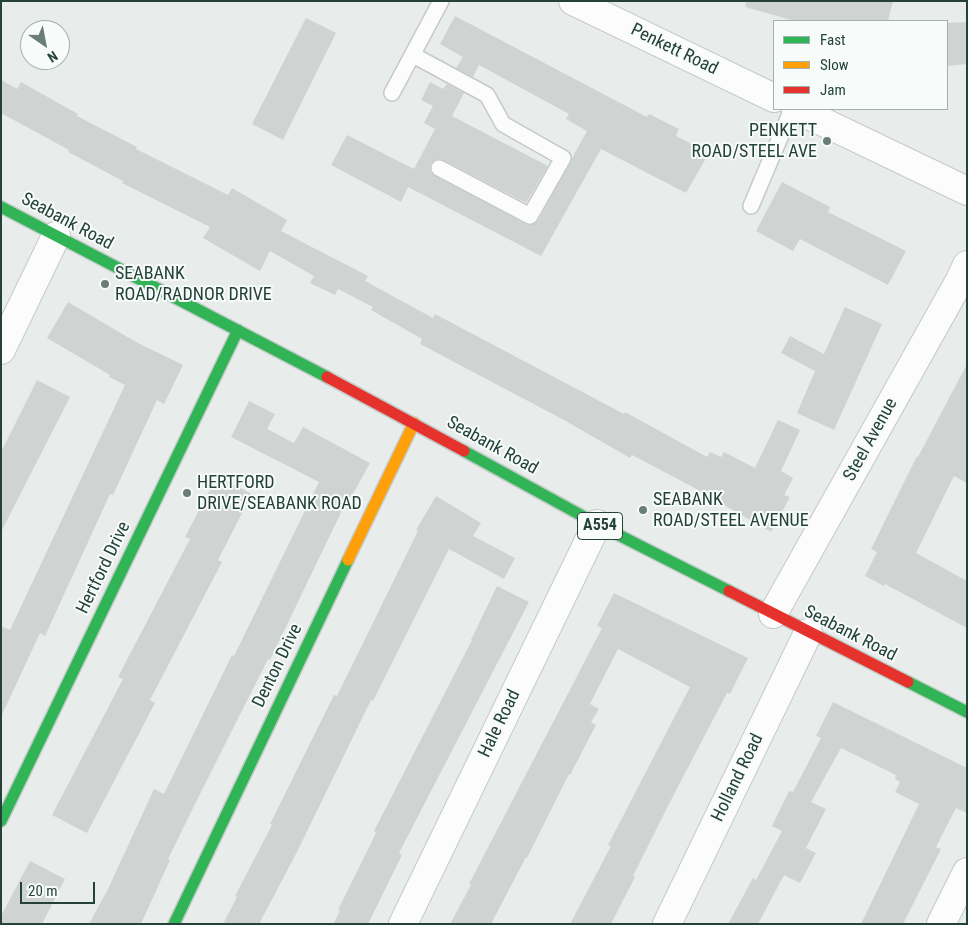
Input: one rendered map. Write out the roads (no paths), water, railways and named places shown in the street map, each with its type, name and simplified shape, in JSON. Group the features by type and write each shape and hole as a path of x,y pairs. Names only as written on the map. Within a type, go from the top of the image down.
{"main road":[{"name":"Seabank Road","path":"1,207 414,423 597,524 967,712"},
{"name":"Hertford Drive","path":"1,821 238,330"},
{"name":"Denton Drive","path":"174,924 414,423"}],"street":[{"name":"Penkett Road","path":"573,1 773,98"},
{"path":"796,110 967,191"},
{"path":"1,350 56,236"},
{"name":"Steel Avenue","path":"773,614 965,278"},
{"name":"Hale Road","path":"403,924 597,524"},
{"name":"Holland Road","path":"667,924 808,632"},
{"path":"941,924 967,872"}],"lane":[{"path":"392,94 441,1"},
{"path":"413,55 487,95 503,124 562,158 530,216 440,168"},
{"path":"752,206 794,110"}],"place":[{"name":"PENKETT ROAD/STEEL AVE","path":"827,141"},
{"name":"SEABANK ROAD/RADNOR DRIVE","path":"105,284"},
{"name":"HERTFORD DRIVE/SEABANK ROAD","path":"187,493"},
{"name":"SEABANK ROAD/STEEL AVENUE","path":"643,510"}]}
